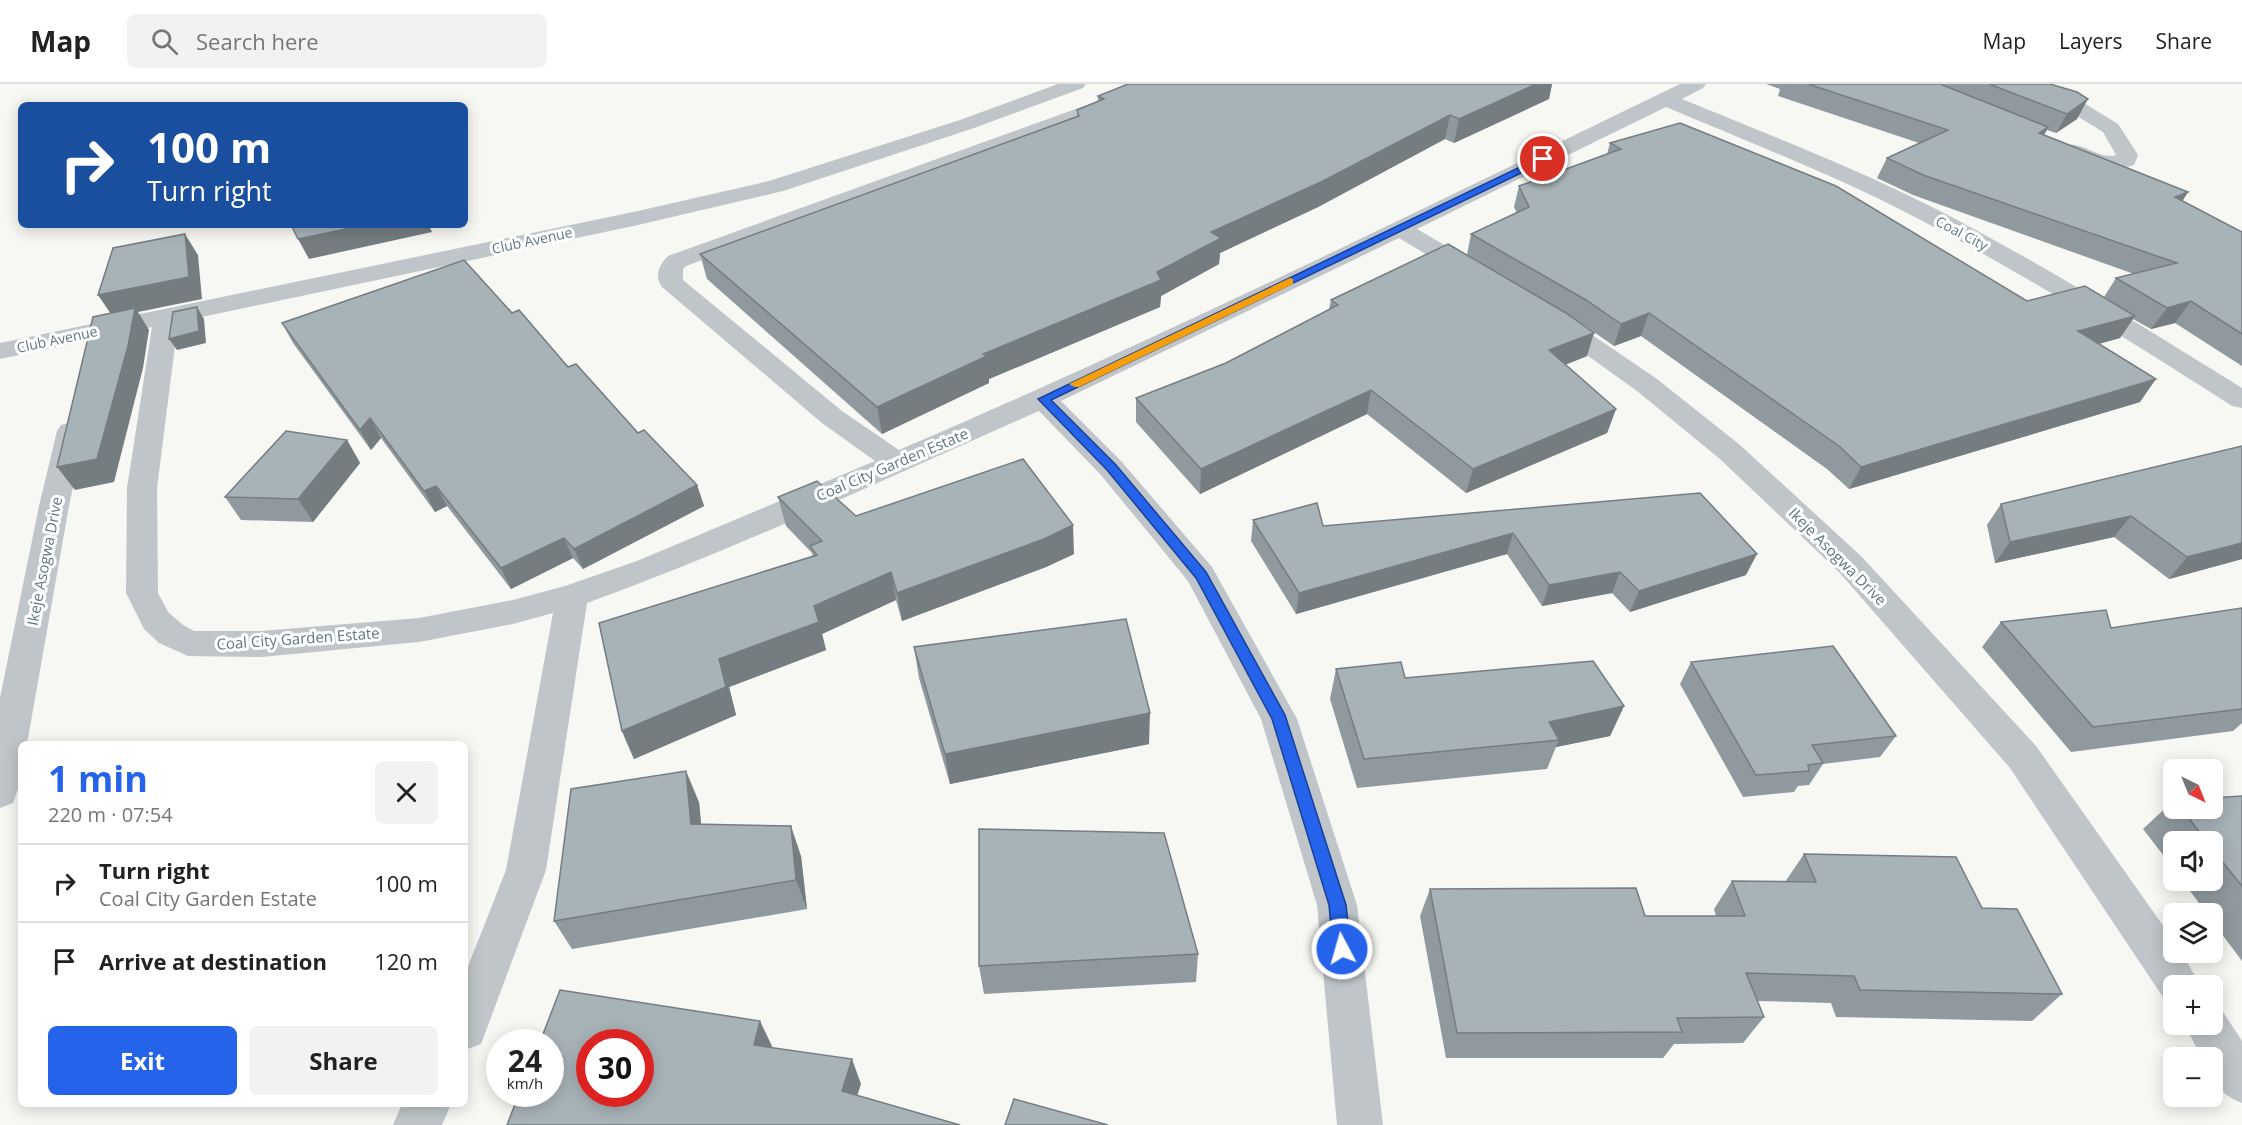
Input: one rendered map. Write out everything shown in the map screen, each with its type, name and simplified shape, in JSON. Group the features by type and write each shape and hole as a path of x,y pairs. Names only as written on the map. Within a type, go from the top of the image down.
{"street":[{"path":"896,462 832,417 671,282 671,267 677,261 736,238 1164,84"},
{"name":"Coal City Garden Estate","path":"166,316 142,488 141,593 156,620 171,634 188,643 261,644 419,630 513,612 572,596 648,569 1044,399 1696,84"},
{"path":"2039,84 2111,128 2127,155 2126,160 2119,164 2108,163 2055,142"},
{"name":"Club Avenue","path":"0,351 638,218 775,186 967,124 1065,87"},
{"name":"Coal City","path":"1665,99 1831,170 1951,226 2076,296 2242,400"},
{"path":"1400,229 1499,288"},
{"name":"Ikeje Asogwa Drive","path":"1529,306 1569,329 1656,392 1730,452 1850,564 2023,757 2172,975"},
{"path":"86,366 94,331"},
{"path":"1044,399 1111,468 1201,575 1280,719 1337,905 1360,1125"},
{"name":"Ikeje Asogwa Drive","path":"0,792 54,506 78,401"},
{"path":"468,1021 526,870 572,596"},
{"path":"2213,1035 2242,1081"},
{"path":"416,1125 426,1107"}],"building":[{"path":"1128,84 1536,84 1459,119 1450,115 1321,182 1211,232 1221,238 1157,272 1161,280 983,354 987,356 877,407 700,254 1079,116 1077,110 1104,99 1098,96"},
{"path":"1808,84 1940,84 2048,127 2039,133 2188,192 2175,197 2242,232 2242,334 2191,301 2167,308 2116,278 2177,263 1923,175 1887,158 1948,130"},
{"path":"1989,84 2050,84 2077,92 2088,99 2067,114"},
{"path":"1680,123 1836,186 2027,301 2085,286 2135,316 2078,331 2156,379 1861,467 1839,446 1649,313 1621,324 1586,300 1471,234 1529,207 1519,186 1621,149 1610,143"},
{"path":"292,228 351,228 298,239"},
{"path":"185,234 189,277 98,295 113,248"},
{"path":"1448,244 1566,313 1594,333 1549,350 1616,409 1473,469 1371,390 1201,469 1136,398 1226,363 1338,305 1331,300"},
{"path":"464,260 512,313 519,310 568,367 576,364 638,433 644,430 697,485 574,549 564,538 501,568 436,486 424,491 370,418 360,430 282,323"},
{"path":"197,307 199,331 169,339 173,312"},
{"path":"135,308 128,346 97,459 57,467 93,317"},
{"path":"286,431 347,440 298,499 225,497"},
{"path":"2242,446 2242,543 2187,557 2131,516 2010,542 2001,504"},
{"path":"1023,459 1073,525 1044,539 897,593 891,572 814,606 819,622 719,659 726,687 622,731 599,623 817,555 810,546 822,541 778,497 817,481 856,516"},
{"path":"1700,493 1757,554 1639,591 1620,572 1549,585 1513,533 1299,593 1253,520 1317,503 1323,526"},
{"path":"2242,608 2242,709 2093,727 2001,622 2106,610 2111,628"},
{"path":"1126,619 1150,713 945,754 914,647"},
{"path":"1833,646 1896,736 1812,745 1823,763 1808,765 1809,771 1756,775 1691,662"},
{"path":"1593,661 1624,706 1549,722 1559,740 1364,759 1336,669 1401,662 1405,678"},
{"path":"686,771 691,824 791,826 796,880 554,921 571,789"},
{"path":"2242,796 2242,886 2223,863 2223,831 2199,831 2189,819 2223,819 2223,797"},
{"path":"979,829 1164,833 1198,954 979,966"},
{"path":"1804,854 1956,857 1982,908 2017,909 2062,994 1860,990 1854,976 1746,973 1764,1017 1677,1018 1682,1032 1457,1033 1430,889 1636,888 1645,916 1745,916 1732,881 1816,882"},
{"path":"560,990 760,1021 754,1045 852,1059 842,1091 960,1125 507,1125 514,1107 564,1107 564,1029 545,1029"},
{"path":"1014,1099 1108,1125 1005,1125"}],"slow traffic":[{"path":"1075,384 1290,281"}],"route":[{"path":"1342,949 1337,905 1280,719 1201,575 1111,468 1044,399 1543,159"}]}
